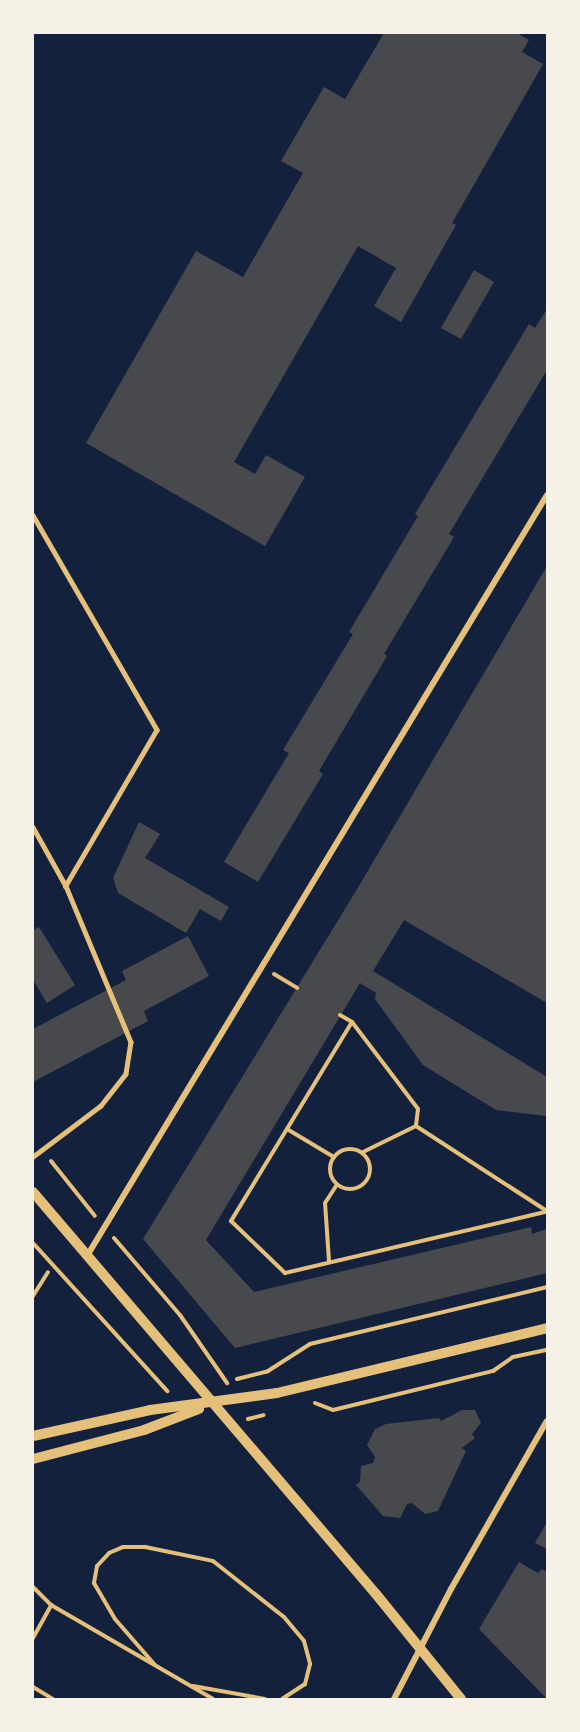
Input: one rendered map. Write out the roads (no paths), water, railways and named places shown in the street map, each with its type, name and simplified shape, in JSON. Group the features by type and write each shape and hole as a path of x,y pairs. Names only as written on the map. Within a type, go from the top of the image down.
{"street":[{"path":"86,1256 547,495"},
{"path":"33,1192 214,1402 461,1699"},
{"path":"33,1436 150,1410 278,1393 547,1328"},
{"path":"33,1459 144,1430 214,1402"},
{"path":"394,1699 547,1421"}],"lane":[{"path":"33,515 157,730 66,886"},
{"path":"33,827 66,886 131,1042 126,1074 101,1106 33,1157"}]}
